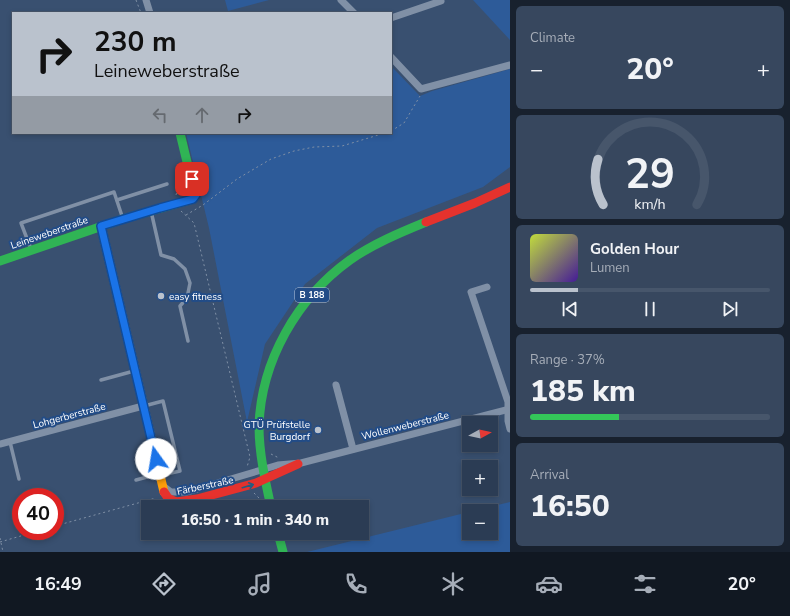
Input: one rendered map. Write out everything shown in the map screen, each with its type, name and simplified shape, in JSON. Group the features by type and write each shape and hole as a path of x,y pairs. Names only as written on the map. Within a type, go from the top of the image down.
{"street":[{"path":"146,0 150,12"},
{"path":"341,0 353,12"},
{"path":"392,18 441,1"},
{"path":"392,58 425,88 510,65"},
{"name":"Leineweberstraße","path":"0,261 101,226 151,210 193,199 196,195 180,134"},
{"name":"B 188","path":"269,500 260,446 260,405 273,359 285,334 308,300 337,271 370,247 510,187"},
{"name":"Färberstraße","path":"101,226 162,486 167,499 172,502 182,502 248,486 265,480"},
{"path":"487,287 471,292 508,402 508,421 510,429"},
{"name":"Wollenweberstraße","path":"336,385 353,449"},
{"name":"Lohgerberstraße","path":"0,444 143,406"},
{"name":"Wollenweberstraße","path":"265,480 298,464 509,410"},
{"name":"Wollenweberstraße","path":"162,486 171,492 187,492 278,465 298,464"},
{"path":"280,540 283,552"}],"lane":[{"path":"117,200 167,184"},
{"path":"31,250 21,223 114,192 123,219"},
{"path":"151,210 161,255 174,259 185,269 190,283 187,298 180,306 188,341"},
{"path":"101,380 135,371"},
{"path":"136,480 180,470 163,402 143,406"},
{"path":"10,442 18,479"}],"path":[{"path":"136,0 141,12"},
{"path":"392,130 404,123 425,88"},
{"path":"185,215 202,205 237,179 272,160 294,151 314,147 342,146 382,134"},
{"path":"182,176 176,194 180,211 194,223 250,457 246,466"},
{"path":"253,492 258,497"},
{"path":"64,523 165,495"},
{"path":"0,538 3,552"},
{"path":"0,542 12,539"}],"shaded area":[{"path":"225,0 269,0 228,11"},
{"path":"473,0 510,0 510,40"},
{"path":"392,67 420,96 432,91 510,69 510,167 483,187 377,228 305,284 265,344 247,422 209,228 186,134 392,134"},
{"path":"510,502 510,552 307,552 356,540 369,540 369,537 462,514 462,540 498,540 498,505"}],"traffic: fast":[{"path":"0,261 123,219 193,199 195,195 180,134"},
{"path":"270,500 261,456 259,436 261,402 267,378 285,333 298,312 314,293 331,275 350,260 377,244 426,222"},
{"path":"280,540 283,552"}],"traffic: slow":[{"path":"101,226 164,492"}],"traffic: jam":[{"path":"426,222 475,203 510,187"},
{"path":"164,492 168,498 176,502 197,499 256,483 298,464"}],"place":[{"name":"easy fitness","path":"161,296"},
{"name":"GTÜ Prüfstelle Burgdorf","path":"318,430"}],"route":[{"path":"156,459 101,226 193,199 196,195 192,179"}]}
